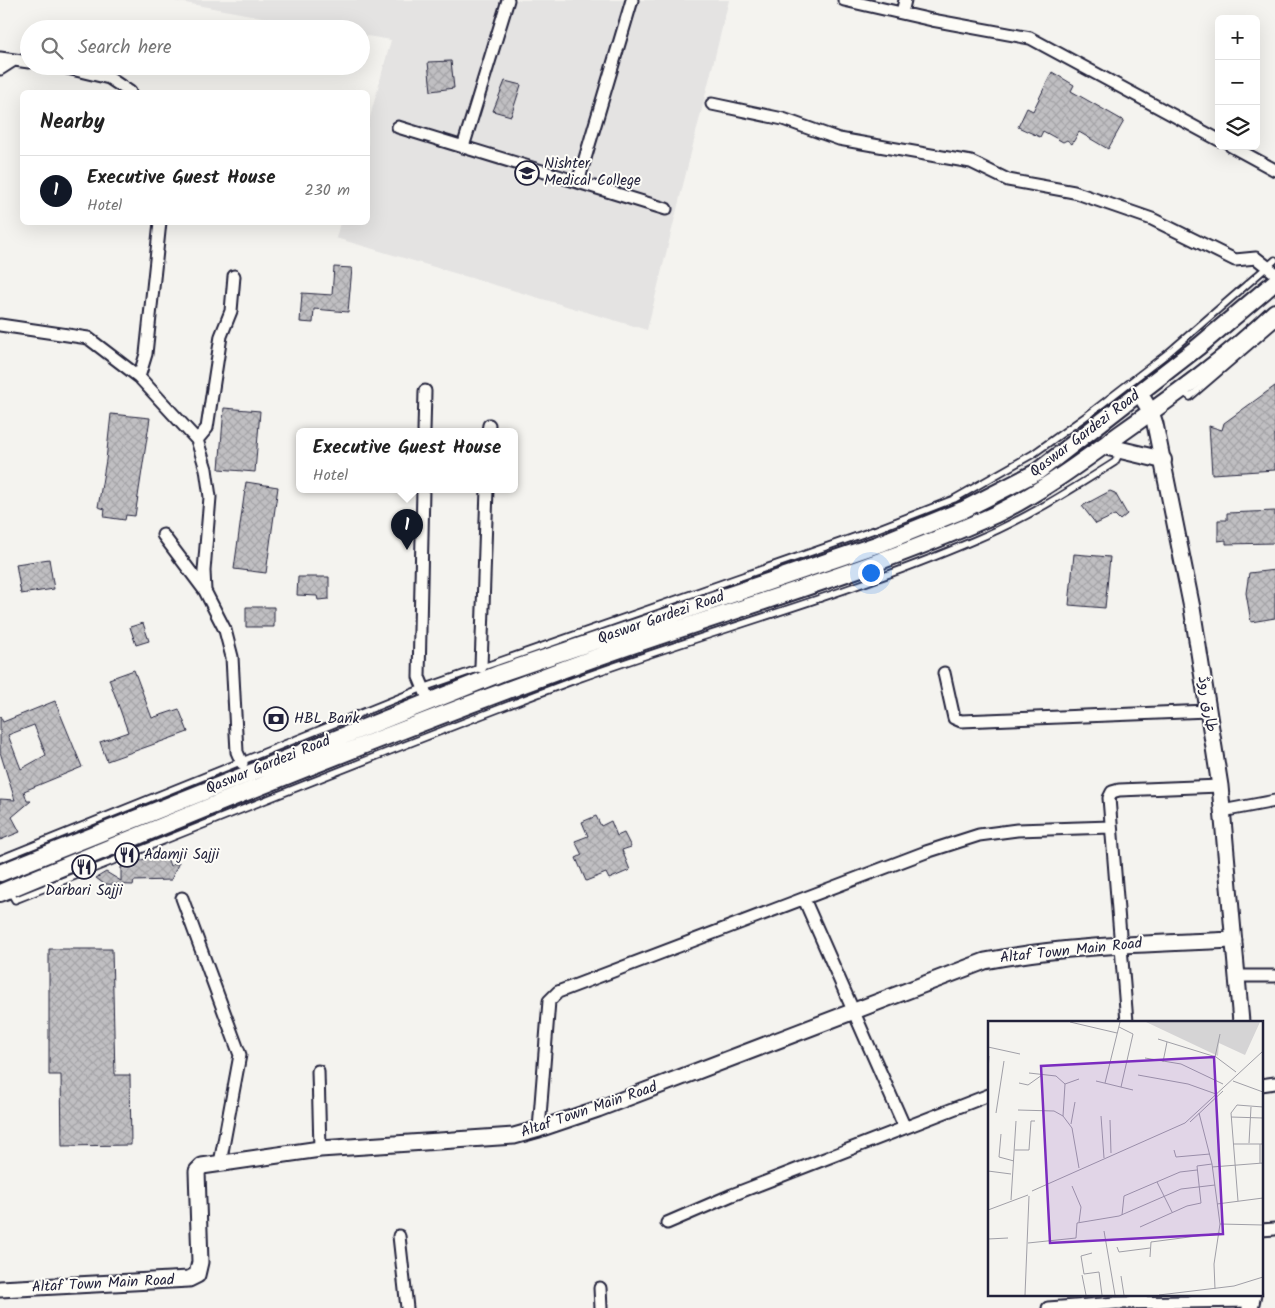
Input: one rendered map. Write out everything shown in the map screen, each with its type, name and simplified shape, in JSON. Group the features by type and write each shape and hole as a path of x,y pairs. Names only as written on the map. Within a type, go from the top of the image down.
{"main road":[{"name":"Qaswar Gardezi Road","path":"0,872 266,759 426,694 501,672 879,544 963,510 1037,472 1140,394 1275,282"},
{"path":"5,891 464,714 896,554 989,517 1065,473 1104,446 1180,390 1256,330 1275,312"},
{"path":"1104,446 1163,460"}],"street":[{"path":"462,147 508,0"},
{"path":"578,182 632,0"},
{"path":"844,0 1030,38 1215,138"},
{"path":"902,13 905,0"},
{"path":"0,58 20,61"},
{"path":"0,69 14,60"},
{"path":"97,75 109,78 127,90"},
{"path":"712,104 783,120 839,139 971,162 1008,180 1041,188 1074,192 1152,219 1235,260 1256,258 1273,267"},
{"path":"398,127 666,209"},
{"path":"1238,150 1275,170"},
{"path":"139,377 146,354 160,225"},
{"path":"197,440 207,428 221,336 231,311 234,276"},
{"path":"0,325 88,338 139,377 197,440 206,469 210,497 204,571 205,591"},
{"path":"424,428 425,391"},
{"name":"طارق روڈ","path":"1140,394 1151,412 1163,460 1192,608 1220,786 1241,1021"},
{"path":"423,493 419,677 426,694"},
{"path":"481,667 487,493"},
{"path":"163,535 205,591 224,630 232,657 237,752 242,763"},
{"path":"944,672 954,718 961,721 1208,711"},
{"path":"1127,1021 1123,945 1109,798 1112,792 1220,786"},
{"path":"1222,811 1275,801"},
{"path":"539,1129 549,1000 554,995 926,852 979,835 1017,830 1111,827"},
{"path":"182,898 240,1055 220,1164"},
{"path":"804,898 905,1128"},
{"name":"Altaf Town Main Road","path":"0,1289 189,1279 197,1275 200,1262 197,1171 202,1166 320,1149 514,1136 598,1109 985,960 1027,953 1123,945 1234,940"},
{"path":"1237,976 1275,976"},
{"path":"318,1071 320,1149"},
{"path":"1262,1085 1275,1083"},
{"path":"667,1223 732,1195 988,1095"},
{"path":"1262,1230 1275,1229"},
{"path":"399,1236 407,1308"},
{"path":"600,1288 601,1308"},
{"path":"1048,1308 1116,1303 1252,1301"}],"lane":[{"path":"426,694 481,667 876,529 954,499 1024,460 1089,414 1168,353 1273,267"},
{"path":"1180,390 1190,397 1275,324"},
{"path":"574,673 908,567 977,540 1021,518 1111,465 1120,457 1121,450"},
{"path":"1024,460 1037,472"},
{"path":"0,859 242,763 266,759"}],"shaded area":[{"name":"Nishter Medical College","path":"169,0 729,0 647,330 336,238 339,225 370,225 370,117 391,40 370,36 370,20 279,20"}],"building":[{"path":"451,61 454,88 431,91 428,62"},
{"path":"1052,72 1074,85 1071,91 1124,121 1108,149 1079,132 1072,144 1067,140 1063,142 1043,131 1040,137 1018,127 1027,108 1033,111"},
{"path":"505,81 521,85 511,116 493,111"},
{"path":"334,267 352,268 348,312 314,309 313,323 300,322 302,293 332,295"},
{"path":"1275,386 1275,470 1212,474 1209,426 1222,430 1224,423"},
{"path":"224,408 260,411 255,472 219,469"},
{"path":"111,414 150,418 135,516 126,515 125,520 104,517 105,509 98,507"},
{"path":"246,482 278,487 266,573 234,569"},
{"path":"1110,491 1115,493 1127,514 1120,520 1115,515 1096,524 1082,506"},
{"path":"1275,511 1275,543 1226,544 1226,540 1218,541 1218,520 1227,520 1227,513"},
{"path":"1074,554 1110,557 1105,608 1069,605"},
{"path":"49,559 54,589 21,594 16,564"},
{"path":"1275,570 1275,618 1251,622 1246,593 1249,573"},
{"path":"298,577 329,577 329,599 318,600 317,596 297,595"},
{"path":"246,607 274,607 274,627 246,627"},
{"path":"143,623 149,641 136,645 130,627"},
{"path":"134,670 152,718 179,709 188,732 107,761 100,742 128,732 109,679"},
{"path":"55,701 82,767 24,791 27,801 31,801 12,817 20,832 0,840 0,799 15,800 0,752 0,716 3,722","holes":["34,725 46,755 21,769 8,735"]},
{"path":"596,816 601,826 611,821 617,836 624,833 631,847 622,850 630,870 609,879 606,873 586,881 576,858 582,855 575,841 588,836 582,822"},
{"path":"165,852 170,866 179,862 171,880 134,881 133,885 104,884 96,878 106,872 121,881 121,867"},
{"path":"49,949 112,949 115,1075 130,1075 131,1145 62,1146 61,1075 49,1075"}],"place":[{"name":"Nishter Medical College","path":"527,173"},
{"name":"Executive Guest House","path":"407,550"},
{"name":"HBL Bank","path":"276,719"},
{"name":"Adamji Sajji","path":"127,855"},
{"name":"Darbari Sajji","path":"84,867"}]}
